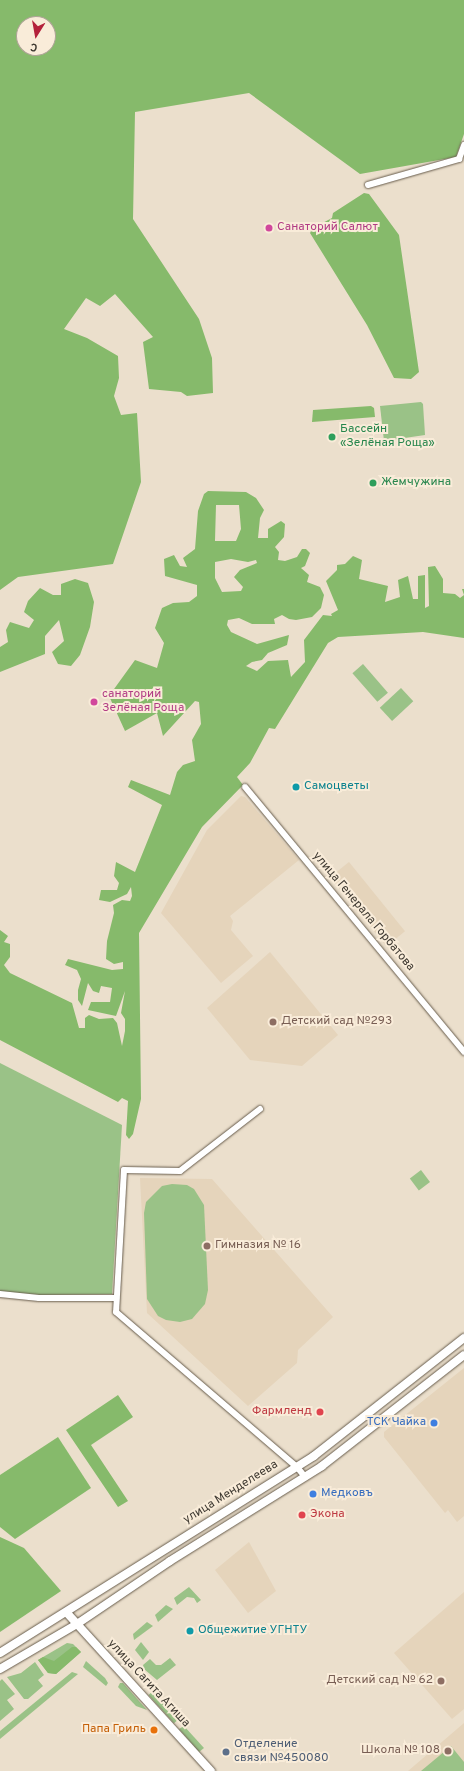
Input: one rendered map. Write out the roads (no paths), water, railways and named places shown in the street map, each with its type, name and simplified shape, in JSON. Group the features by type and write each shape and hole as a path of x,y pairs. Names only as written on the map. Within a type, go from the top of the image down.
{"main road":[{"name":"улица Менделеева","path":"0,1653 67,1613 297,1467 464,1338"},
{"path":"0,1669 77,1624 170,1561 305,1477 464,1355"},
{"name":"улица Сагита Агиша","path":"67,1613 211,1771"}],"street":[{"path":"368,185 459,159 464,145"},
{"name":"улица Генерала Горбатова","path":"245,787 464,1052"},
{"path":"260,1109 180,1171 124,1170 116,1312 297,1467 305,1477"},
{"path":"0,1294 39,1298 116,1298"}],"place":[{"name":"Санаторий Салют","path":"269,228"},
{"name":"Бассейн «Зелёная Роща»","path":"332,437"},
{"name":"Жемчужина","path":"373,483"},
{"name":"санаторий Зелёная Роща","path":"94,702"},
{"name":"Самоцветы","path":"296,787"},
{"name":"Детский сад №293","path":"273,1022"},
{"name":"Гимназия № 16","path":"207,1246"},
{"name":"Фармленд","path":"320,1412"},
{"name":"ТСК Чайка","path":"434,1423"},
{"name":"Медковъ","path":"313,1494"},
{"name":"Экона","path":"302,1515"},
{"name":"Общежитие УГНТУ","path":"190,1631"},
{"name":"Детский сад № 62","path":"441,1681"},
{"name":"Папа Гриль","path":"154,1730"},
{"name":"Школа № 108","path":"448,1751"},
{"name":"Отделение связи №450080","path":"226,1752"}]}
